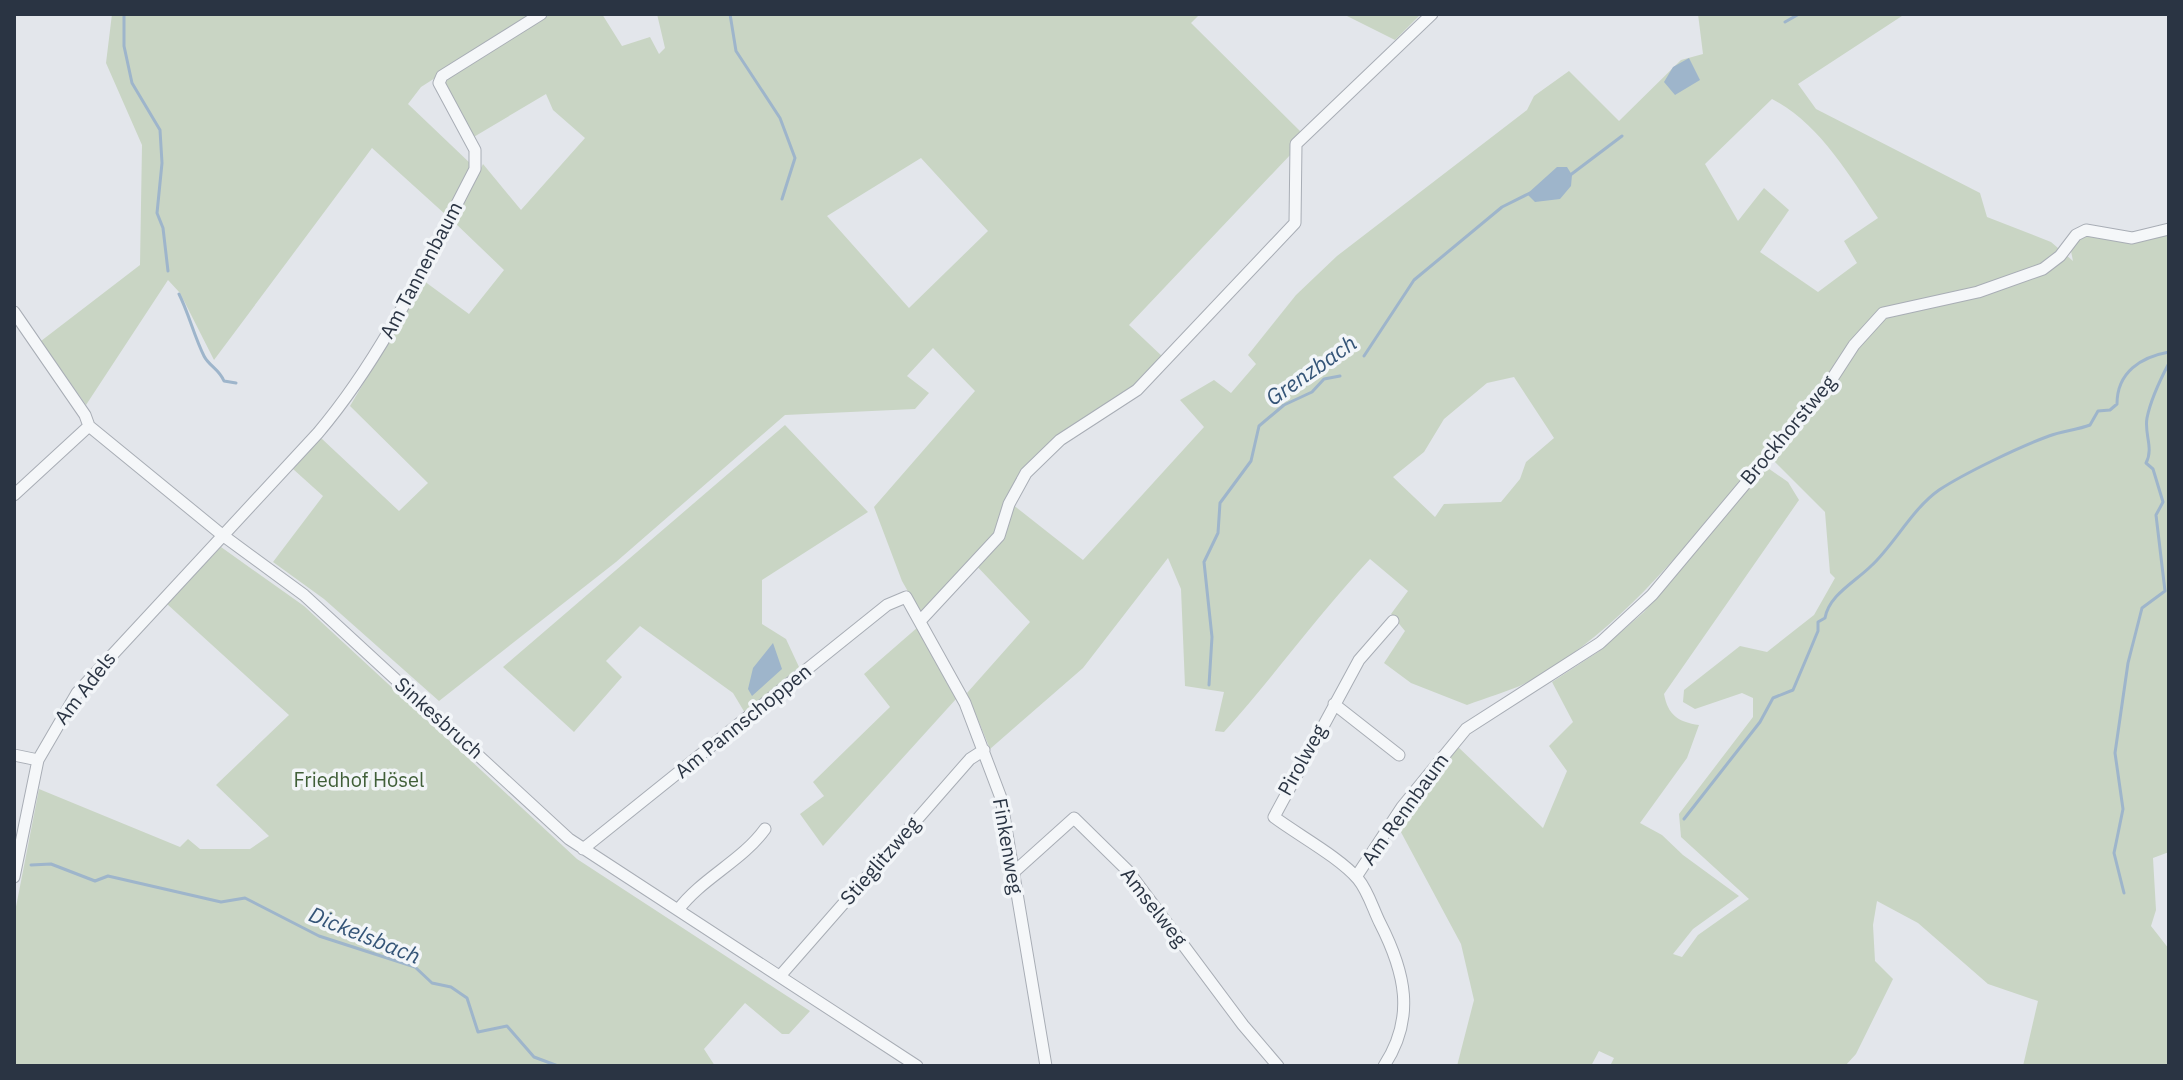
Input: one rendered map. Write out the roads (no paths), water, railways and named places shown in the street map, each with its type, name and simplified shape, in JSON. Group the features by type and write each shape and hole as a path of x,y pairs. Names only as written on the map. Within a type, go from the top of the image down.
{"street":[{"name":"Am Tannenbaum","path":"221,534 238,521 344,402 394,323 475,169 475,150 439,83 442,76 541,14"},
{"path":"920,621 999,536 1009,504 1026,473 1060,440 1137,390 1295,223 1296,144 1432,14"},
{"name":"Brockhorstweg","path":"1454,742 1477,719 1600,643 1652,595 1828,385 1854,345 1883,313 1978,292 2043,269 2060,256 2076,235 2086,230 2132,238 2169,229"},
{"name":"Sinkesbruch","path":"14,312 85,415 89,426 221,534 304,595 583,849 917,1066"},
{"path":"14,495 89,426"},
{"name":"Am Adels","path":"14,877 38,760 77,693 221,534"},
{"name":"Finkenweg","path":"906,597 965,703 1001,798 1046,1066"},
{"name":"Am Pannschoppen","path":"583,849 887,605 906,597"},
{"name":"Pirolweg","path":"1274,817 1359,660 1393,621"},
{"name":"Pirolweg","path":"1334,704 1399,755"},
{"name":"Am Rennbaum","path":"1356,877 1402,807 1454,742"},
{"name":"Stieglitzweg","path":"780,976 970,759 984,750"},
{"path":"14,755 38,760"},
{"name":"Am Rennbaum","path":"1274,817 1356,877 1399,959 1405,992 1403,1023 1384,1066"},
{"name":"Amselweg","path":"1014,872 1074,818 1128,871 1243,1025 1278,1066"},
{"path":"678,910 690,894 757,841 765,829"}],"water":[{"path":"1689,58 1700,80 1675,95 1664,82 1673,67"},
{"path":"1557,167 1567,167 1572,175 1571,186 1560,199 1535,202 1527,194"},
{"path":"773,643 782,669 752,696 748,689 753,668"}],"waterway":[{"path":"124,14 124,46 132,83 160,130 162,163 157,213 163,228 168,271"},
{"path":"730,14 736,51 780,118 795,158 782,199"},
{"name":"Grenzbach","path":"1785,22 1799,14"},
{"name":"Grenzbach","path":"1569,176 1622,136"},
{"name":"Grenzbach","path":"1364,356 1414,280 1502,207 1530,193"},
{"path":"179,294 206,359 224,381 236,383"},
{"path":"1684,819 1760,722 1773,698 1793,690 1818,631 1818,622 1825,618 1832,602 1879,557 1929,498 1950,483 2008,453 2049,436 2090,425 2098,411 2110,410 2117,404 2121,383 2132,368 2149,358 2169,352"},
{"path":"2124,893 2114,853 2123,809 2115,753 2128,663 2142,608 2165,591 2156,515 2163,502 2153,469 2146,463 2149,452 2146,424 2153,396 2169,363"},
{"name":"Grenzbach","path":"1209,685 1212,637 1204,562 1218,533 1220,503 1251,461 1259,426 1284,405 1312,392 1324,379 1340,376"},
{"name":"Dickelsbach","path":"31,865 51,864 95,881 108,876 221,902 245,898 319,936 415,967 432,983 451,987 467,998 478,1032 507,1026 534,1057 558,1066"}],"park label":[{"name":"Friedhof Hösel","path":"359,780"}]}
